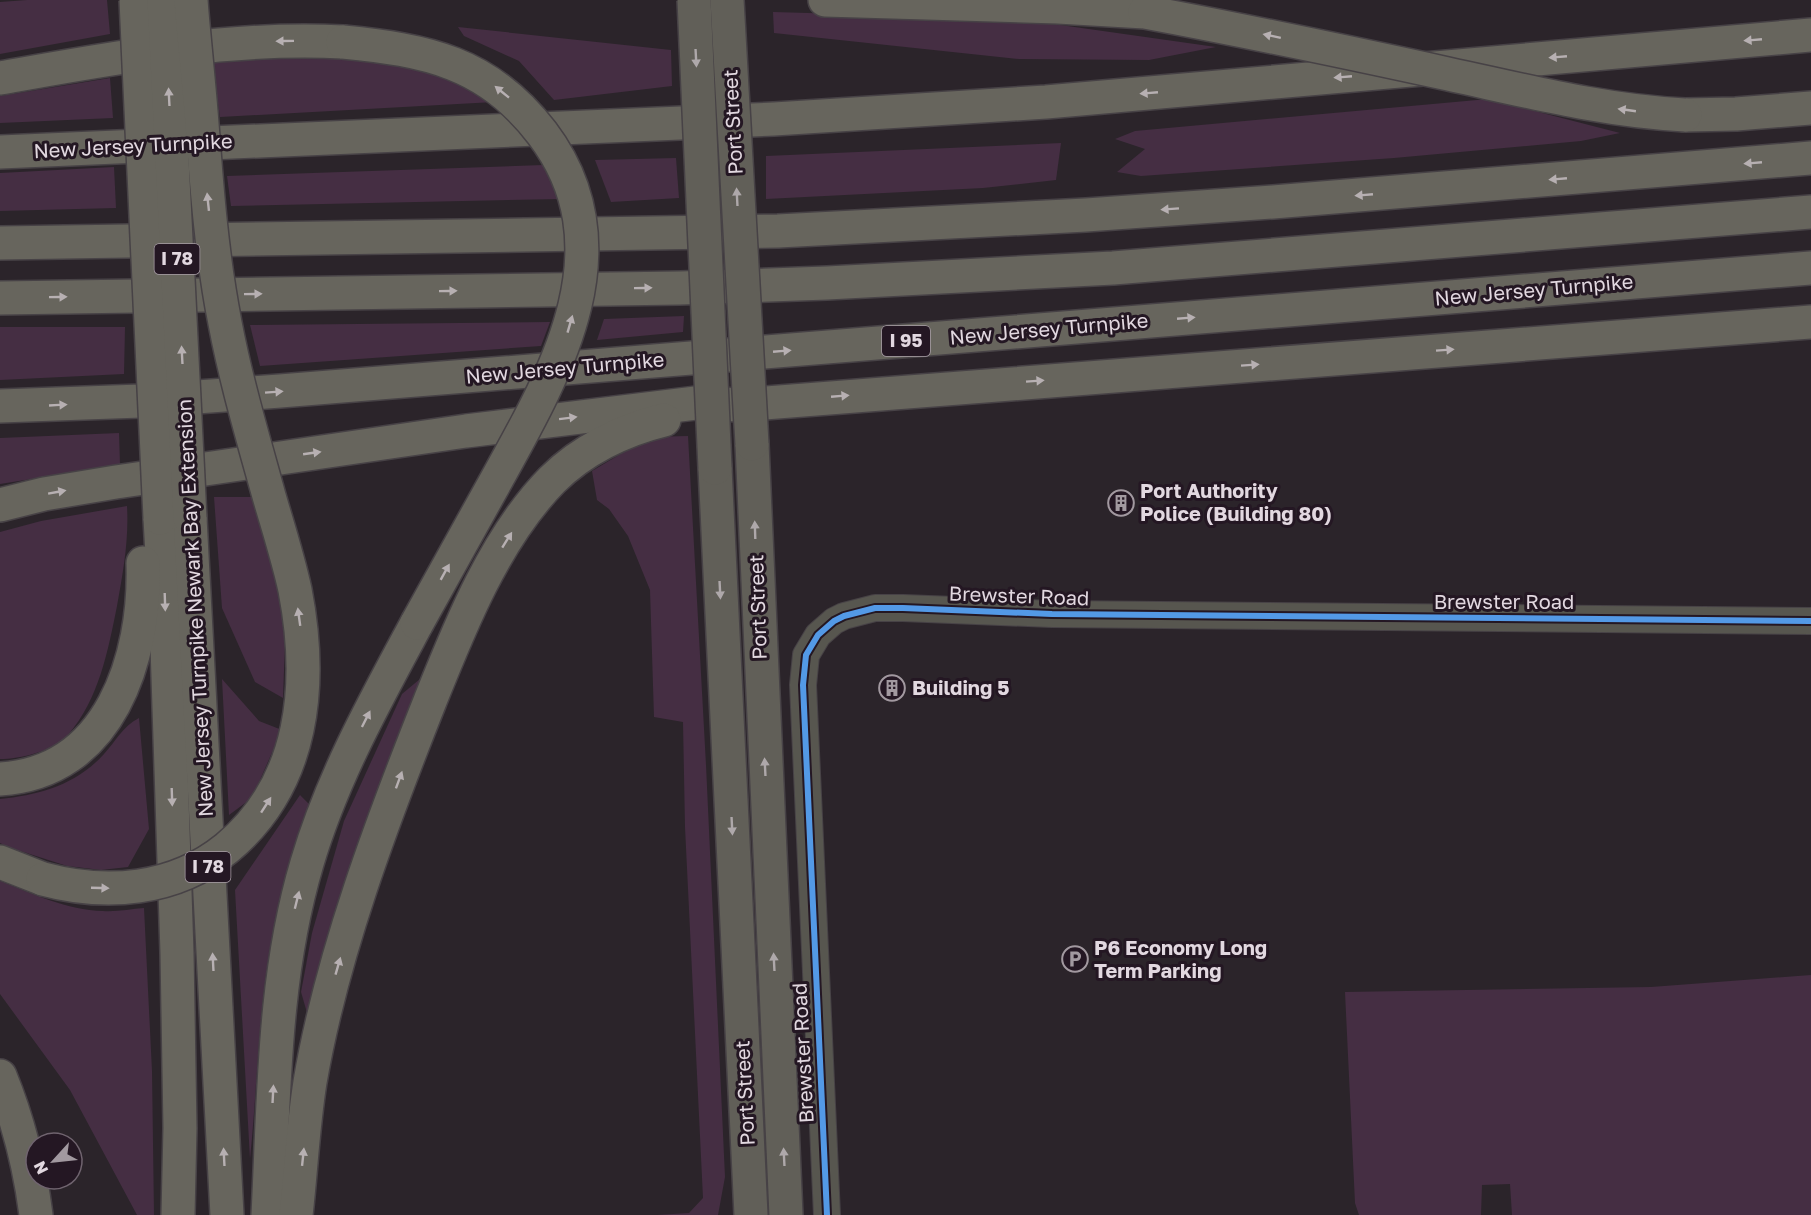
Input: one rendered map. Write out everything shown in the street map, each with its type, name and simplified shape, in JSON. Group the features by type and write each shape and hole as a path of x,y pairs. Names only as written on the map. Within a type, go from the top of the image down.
{"highway":[{"name":"New Jersey Turnpike Newark Bay Extension","path":"136,0 155,411 227,1215"},
{"name":"New Jersey Turnpike Newark Bay Extension","path":"164,0 164,520 177,953 180,1128 178,1215"},
{"path":"0,862 43,879 86,888 127,888 171,879 193,870 211,860 244,833 266,806 288,764 299,723 304,672 294,589 232,361 217,280 191,0"},
{"path":"825,0 1145,12"},
{"path":"1099,0 1145,12 1325,47 1590,105 1639,112 1685,115 1736,114 1811,108"},
{"name":"New Jersey Turnpike","path":"0,152 774,119 1046,102 1811,35"},
{"path":"0,78 105,60 245,42 343,42 388,46 441,58 473,72 504,93 537,126 561,163 577,206 582,248 580,281 576,304 562,350 531,418 417,623 364,724 317,831 300,889 285,956 279,1004 268,1215"},
{"path":"0,243 778,231 1086,215 1262,203 1811,158"},
{"path":"0,298 680,288 827,283 1113,268 1811,212"},
{"name":"New Jersey Turnpike","path":"0,406 141,401 292,390 1811,268"},
{"path":"0,505 44,494 117,482 466,431 696,403 740,405 1811,322"},
{"path":"296,1215 310,1083 325,1015 346,939 409,753 452,648 495,559 517,523 538,496 560,472 582,456 627,432 649,424 740,405"},
{"path":"0,779 27,776 49,769 64,760 90,739 111,710 128,673 138,633 143,596 164,520"},
{"path":"0,1076 18,1127 36,1215"}],"main road":[{"name":"Port Street","path":"694,0 751,1215"},
{"name":"Port Street","path":"728,0 752,444 786,1215"}],"street":[{"name":"Brewster Road","path":"827,1215 803,685 806,655 818,634 834,621 865,609 903,608 1062,614 1811,621"}],"shaded area":[{"path":"107,0 110,34 0,54 0,2"},
{"path":"773,12 1018,19 1216,47 1149,60 1019,59 774,33"},
{"path":"458,27 671,50 672,86 554,100 519,61 464,36"},
{"path":"211,56 359,57 437,72 494,102 220,117"},
{"path":"110,78 113,118 0,123 0,96"},
{"path":"1488,99 1620,133 1581,141 1394,158 1141,176 1117,172 1145,149 1115,139 1135,131"},
{"path":"1061,143 1056,180 983,188 766,199 766,156"},
{"path":"676,158 679,198 611,202 595,160"},
{"path":"543,165 561,199 231,206 227,176"},
{"path":"114,167 116,208 0,211 0,173"},
{"path":"684,316 683,332 597,340 604,319"},
{"path":"550,322 541,346 260,366 250,325"},
{"path":"0,327 125,327 124,374 0,380"},
{"path":"119,433 120,465 0,484 0,438"},
{"path":"688,436 725,1177 718,1215 657,1215 689,1213 703,1198 685,827 683,722 654,717 650,590 628,536 609,509 597,500 592,471 649,437"},
{"path":"214,497 255,497 286,616 283,698 255,682 222,608"},
{"path":"127,506 126,544 117,606 101,674 87,706 68,735 54,746 27,756 0,759 0,532 41,521"},
{"path":"432,669 310,1023 301,992 312,933 344,821 402,694"},
{"path":"222,679 259,721 282,730 252,798 229,815"},
{"path":"139,718 149,829 128,867 101,870 67,866 0,843 0,799 29,795 69,781 93,765 124,730"},
{"path":"300,795 309,804 285,880 269,956 261,1014 250,1159 235,890"},
{"path":"0,881 76,908 118,911 144,908 152,1071 154,1215 137,1215 70,1090 0,994"},
{"path":"1811,975 1811,1215 1512,1215 1510,1184 1482,1185 1481,1215 1359,1215 1355,1203 1345,992 1651,987"}],"cycle path":[{"path":"827,1215 803,685 806,655 818,635 834,621 875,608 1052,614 1811,621"}],"place":[{"name":"Port Authority Police (Building 80)","path":"1121,503"},
{"name":"Building 5","path":"892,688"},
{"name":"P6 Economy Long Term Parking","path":"1075,959"}]}
